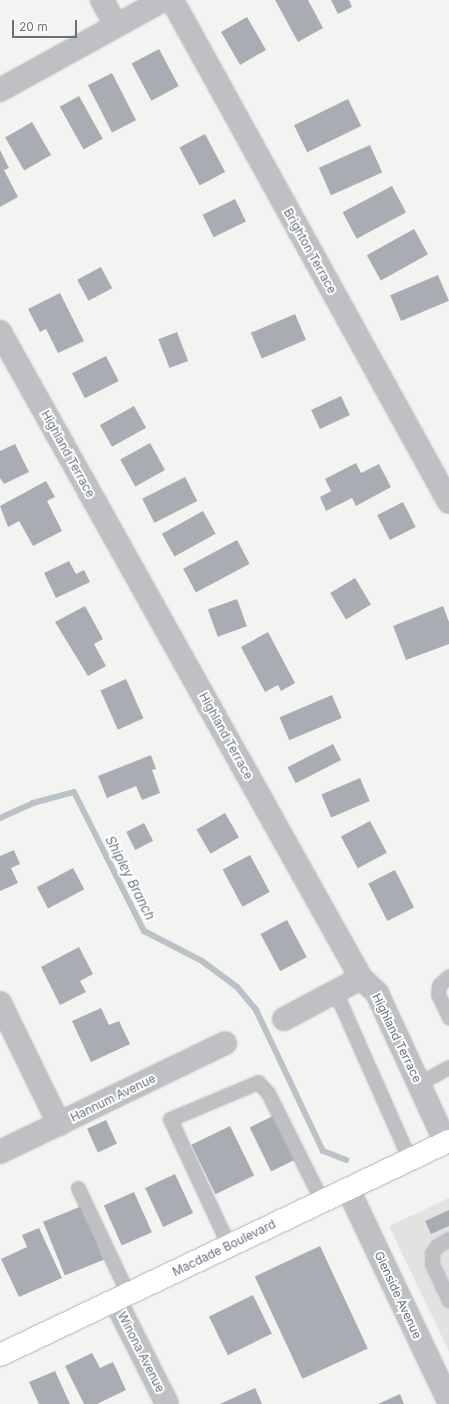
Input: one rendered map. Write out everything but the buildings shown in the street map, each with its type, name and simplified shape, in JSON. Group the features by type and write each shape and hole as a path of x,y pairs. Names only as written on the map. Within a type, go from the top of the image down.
{"main road":[{"name":"Macdade Boulevard","path":"0,1355 448,1142"}],"street":[{"path":"102,0 116,25"},
{"path":"0,90 163,0"},
{"name":"Brighton Terrace","path":"172,0 449,502"},
{"name":"Highland Terrace","path":"0,332 361,978 377,993 418,1084 448,1142"},
{"path":"284,1019 361,978"},
{"path":"0,1003 59,1124"},
{"name":"Hannum Avenue","path":"0,1152 225,1043"},
{"name":"Glenside Avenue","path":"348,1189 449,1402"},
{"name":"Winona Avenue","path":"121,1297 167,1404"}],"lane":[{"path":"449,976 439,986 438,994 449,1018"},
{"path":"335,991 410,1160"},
{"path":"418,1084 449,1067"},
{"path":"229,1246 170,1119 258,1082 268,1093 322,1201"},
{"path":"78,1188 121,1297"},
{"path":"449,1239 437,1246 432,1253 432,1264 449,1300"}],"shaded area":[{"path":"449,1198 449,1352 389,1226"}],"waterway":[{"name":"Shipley Branch","path":"0,818 33,803 74,792 144,931 202,961 237,987 256,1010 323,1151 346,1160"}]}
